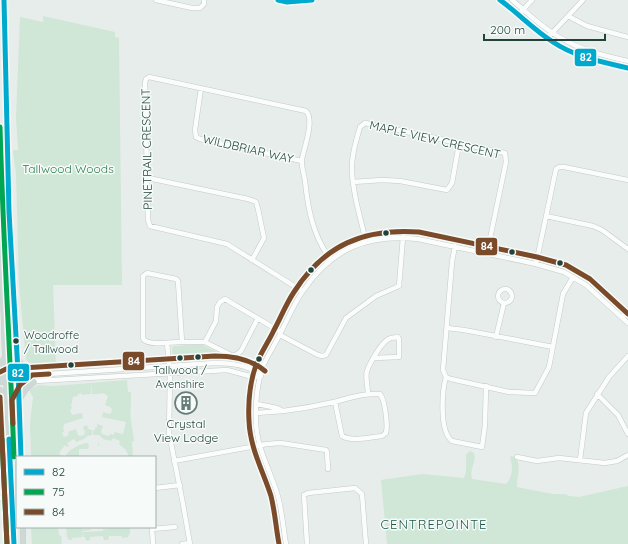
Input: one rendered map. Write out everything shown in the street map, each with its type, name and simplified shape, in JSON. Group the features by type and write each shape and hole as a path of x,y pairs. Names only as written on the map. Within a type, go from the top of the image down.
{"main road":[{"path":"4,0 2,30 21,456"},
{"path":"0,199 5,356 4,378 14,497 14,544"},
{"path":"0,368 5,356"},
{"path":"17,357 25,370 46,375"},
{"path":"0,382 4,378 18,379"},
{"path":"19,400 26,389 34,382"},
{"path":"0,390 7,400"},
{"path":"23,528 23,544"}],"street":[{"path":"156,0 192,8 200,8 204,4 204,0"},
{"path":"278,0 287,2 312,0"},
{"path":"500,0 546,38 564,48 581,55 628,68"},
{"path":"512,0 552,33 576,45 628,61"},
{"path":"518,15 532,0"},
{"path":"546,38 583,0"},
{"path":"568,16 587,26 628,37"},
{"name":"PINETRAIL CRESCENT","path":"302,291 221,242 150,226 148,220 146,79 149,77 306,112 310,117 310,121 302,161 307,197 312,223 320,245 330,259"},
{"name":"WILDBRIAR WAY","path":"201,88 196,137 302,161"},
{"name":"MAPLE VIEW CRESCENT","path":"366,242 352,171 353,158 360,127 365,123 505,154 506,162 487,253"},
{"path":"353,182 382,180 400,181 447,190 452,183 459,144"},
{"path":"0,164 8,164"},
{"path":"536,264 556,169 559,167 564,167 628,180"},
{"path":"148,178 256,202 264,238 252,260"},
{"path":"546,216 593,226 625,243 628,249"},
{"path":"205,342 216,321 217,307 220,302 225,299 258,318 280,334 318,355 326,355 346,318 376,296 399,286 403,237"},
{"path":"286,544 278,494 259,445 256,423 258,386 263,367 302,291 330,259 342,252 366,242 379,239 403,237 418,238 536,264 564,272 586,285 628,323"},
{"path":"455,246 452,262 443,370 446,377 443,410 446,432 448,438 452,441 482,447 485,425 486,386"},
{"path":"182,342 178,281 147,273 142,279 143,338 150,343 205,342 233,356 239,354 258,318"},
{"path":"446,377 509,392 535,393 549,367 563,294 573,277"},
{"path":"496,337 504,303"},
{"path":"622,317 628,312"},
{"path":"447,328 553,347"},
{"path":"368,394 366,372 380,347 391,338 398,337 399,357 374,358"},
{"path":"167,343 170,366 169,433 190,543 182,544"},
{"path":"580,460 586,413 609,377 628,356"},
{"path":"624,360 628,364"},
{"path":"18,379 46,375 227,363 255,370 261,376"},
{"path":"18,379 34,382 227,370 253,377 261,376"},
{"path":"256,413 312,407 335,402 352,396 380,394 383,397 387,427 386,433 382,436 352,439 343,436 335,402"},
{"path":"597,394 618,414 628,434"},
{"path":"257,404 278,408 283,411"},
{"path":"174,462 259,445 281,443 326,450 328,469"},
{"path":"517,457 537,461 559,458 605,463 617,461 628,455"},
{"path":"156,488 180,485"},
{"path":"307,544 304,495 308,493 355,488 362,494 366,544"},
{"path":"0,498 14,497"},
{"path":"156,528 175,527"},
{"path":"152,528 153,544"}],"green space":[{"name":"Tallwood Woods","path":"43,16 115,32 115,37 119,38 122,285 53,285 56,366 34,366 26,360 19,284 16,173 13,152 13,150 18,150 16,117 20,17 43,22"},
{"path":"201,344 227,357 175,360 173,358 172,348 174,346"},
{"path":"127,380 128,392 131,392 130,414 134,441 132,441 133,456 129,456 126,450 119,444 120,441 113,438 111,441 103,439 99,435 93,435 93,430 97,427 97,424 103,426 101,432 102,434 109,436 110,434 114,435 114,432 123,434 126,422 102,417 103,412 109,414 111,413 112,409 105,405 108,396 101,393 92,394 91,383"},
{"path":"91,383 91,394 82,395 81,393 77,395 78,396 73,397 72,408 70,410 72,415 82,413 83,418 64,424 64,431 62,433 64,437 69,435 68,432 76,429 78,435 84,435 85,432 83,427 87,425 88,429 92,430 92,435 76,442 74,439 67,443 69,446 67,447 65,445 59,453 61,455 60,456 31,456 30,423 33,397 29,390 38,385 53,386"},
{"path":"88,443 88,449 79,449 79,456 66,456 75,447"},
{"path":"470,451 474,453 475,456 471,472 472,479 506,484 511,475 512,464 510,457 512,456 516,458 519,465 517,487 579,497 628,486 628,544 387,544 381,480 422,474 464,478 466,472 466,455"},
{"path":"31,528 58,528 62,544 32,544"},
{"path":"66,528 91,529 82,531 82,537 72,538 72,540 69,540 67,537"},
{"path":"130,528 130,533 128,537 122,538 122,536 109,536 108,540 104,540 103,536 90,537 90,540 86,541 85,537 83,537 82,532 103,531 103,529"}],"transit line":[{"name":"82","path":"4,0 9,212 21,456"},
{"name":"82","path":"278,0 287,2 312,0"},
{"name":"82","path":"500,0 539,32 570,52 608,64 628,68"},
{"name":"75","path":"0,127 14,457"},
{"name":"84","path":"279,544 271,496 254,450 250,431 249,407 251,385 258,360 291,297 318,262 332,251 347,243 380,233 419,232 537,257 566,265 590,279 628,314"},
{"name":"84","path":"0,372 6,369 215,356 242,359 260,367 265,371"},
{"name":"84","path":"13,424 12,400 20,385 32,375 49,374"},
{"name":"84","path":"0,397 7,544"},
{"name":"75","path":"2,439 7,544"},
{"name":"82","path":"9,439 14,544"}],"place":[{"name":"Woodroffe / Tallwood","path":"16,341"},
{"name":"Tallwood / Avenshire","path":"180,358"},
{"name":"Crystal View Lodge","path":"186,403"}],"district":[{"name":"CENTREPOINTE","path":"434,524"}]}
